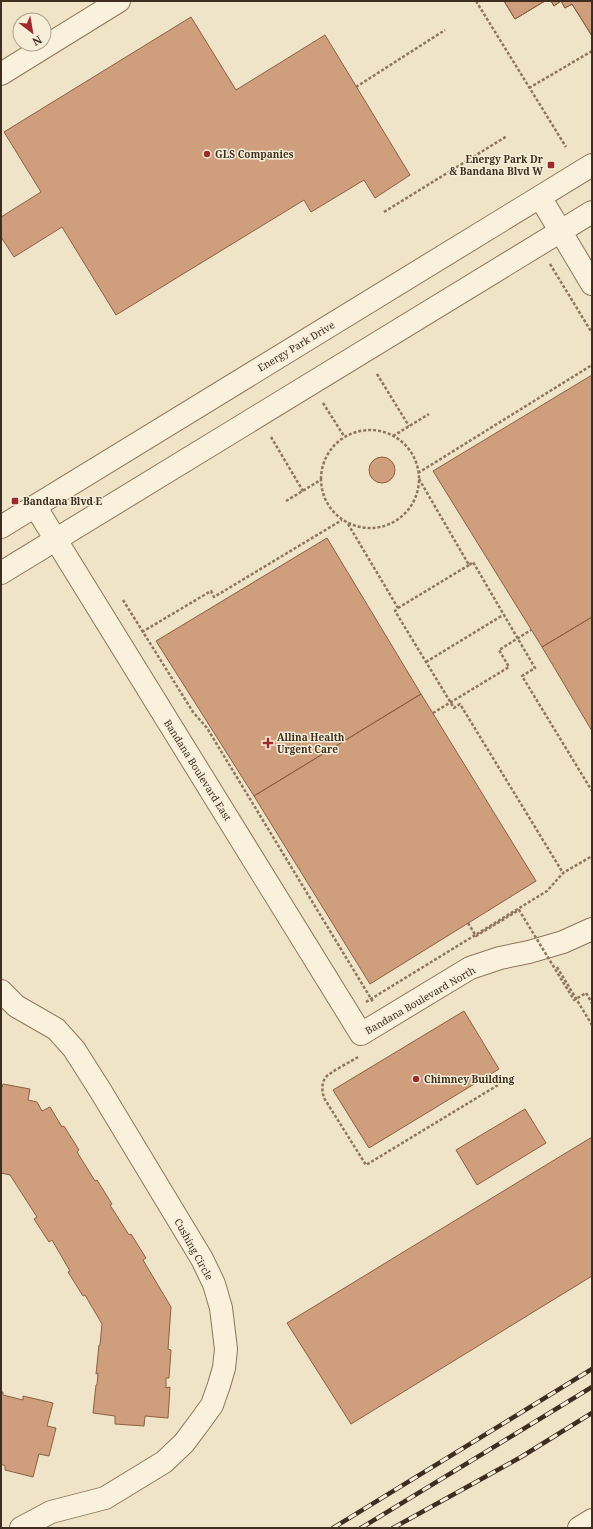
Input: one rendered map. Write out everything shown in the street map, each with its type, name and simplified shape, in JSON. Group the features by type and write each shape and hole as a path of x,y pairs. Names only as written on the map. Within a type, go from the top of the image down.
{"street":[{"path":"1,74 119,1"},
{"name":"Energy Park Drive","path":"1,527 592,165"},
{"path":"540,197 592,284"},
{"path":"1,573 592,212"},
{"name":"Bandana Boulevard East","path":"35,506 361,1034"},
{"name":"Bandana Boulevard North","path":"361,1034 470,968 500,958 563,942 592,929"},
{"name":"Cushing Circle","path":"1,991 16,1006 56,1029 74,1049 84,1064 202,1259 214,1284 222,1308 226,1349 224,1368 212,1405 184,1443 164,1462 105,1498 51,1512 20,1528"},
{"path":"579,1528 592,1520"}],"path":[{"path":"476,1 566,147"},
{"path":"356,87 445,30"},
{"path":"529,88 592,50"},
{"path":"384,212 507,136"},
{"path":"550,264 592,333"},
{"path":"418,473 592,365"},
{"path":"377,374 409,426"},
{"path":"311,384 344,436"},
{"path":"393,436 429,414"},
{"path":"362,430 384,431 402,440 413,454 418,466 418,473 418,492 410,508 398,520 383,527 362,528 348,524 332,512 322,496 320,481 323,461 331,447 344,436 362,430"},
{"path":"271,437 303,490"},
{"path":"419,479 469,565"},
{"path":"286,501 320,481"},
{"path":"121,646 143,631 211,591 214,597 342,520"},
{"path":"348,524 398,608"},
{"path":"563,873 460,704 454,708 395,611 473,562 535,668 522,676 592,791"},
{"path":"123,600 193,712 207,728 384,1020"},
{"path":"426,662 503,615"},
{"path":"433,713 509,667 499,650 531,630"},
{"path":"348,1012 547,891 563,873 592,856"},
{"path":"468,923 476,936 518,910 574,1000 586,993 592,1003"},
{"path":"548,965 554,963 592,1025"},
{"path":"359,1056 326,1077 322,1085 322,1091 324,1098 366,1165 503,1082"}],"building":[{"path":"504,1 545,1 515,19"},
{"path":"504,1 545,1 515,19"},
{"path":"551,1 561,1 554,6"},
{"path":"551,1 561,1 554,6"},
{"path":"561,1 592,1 592,36 572,4 565,8"},
{"path":"561,1 592,1 592,36 572,4 565,8"},
{"name":"GLS Companies","path":"191,17 236,90 325,35 410,175 375,198 364,180 311,212 304,200 116,315 62,227 14,257 1,237 1,217 41,192 4,132"},
{"path":"592,375 592,617 542,647 433,471"},
{"path":"382,457 391,461 395,470 391,479 382,483 373,479 369,470 373,461"},
{"path":"327,538 421,694 254,796 156,641"},
{"path":"592,617 592,731 542,647"},
{"path":"421,694 536,881 370,984 254,796"},
{"name":"Chimney Building","path":"464,1011 499,1069 369,1148 333,1090"},
{"path":"3,1084 30,1089 28,1100 37,1102 42,1111 50,1107 62,1127 64,1126 79,1150 77,1152 95,1181 97,1180 112,1204 110,1205 129,1235 131,1234 146,1258 143,1260 171,1307 168,1349 171,1350 169,1378 166,1378 166,1388 170,1387 168,1418 145,1416 144,1426 115,1424 115,1416 93,1413 102,1324 85,1295 83,1296 68,1272 70,1271 52,1240 49,1242 34,1219 37,1217 10,1175 1,1173 1,1090"},
{"path":"525,1109 546,1143 477,1185 456,1150"},
{"path":"592,1137 592,1276 351,1424 287,1323"},
{"path":"1,1392 3,1392 3,1395 23,1400 23,1396 53,1403 47,1426 56,1428 49,1456 39,1454 33,1477 5,1470 5,1466 1,1464"}],"railway":[{"path":"333,1528 592,1369"},
{"path":"361,1528 592,1387"},
{"path":"393,1528 521,1457 592,1413"}],"place":[{"name":"GLS Companies","path":"207,154"},
{"name":"Energy Park Dr & Bandana Blvd W","path":"551,165"},
{"name":"Bandana Blvd E","path":"15,501"},
{"name":"Allina Health Urgent Care","path":"268,743"},
{"name":"Chimney Building","path":"416,1079"}]}
